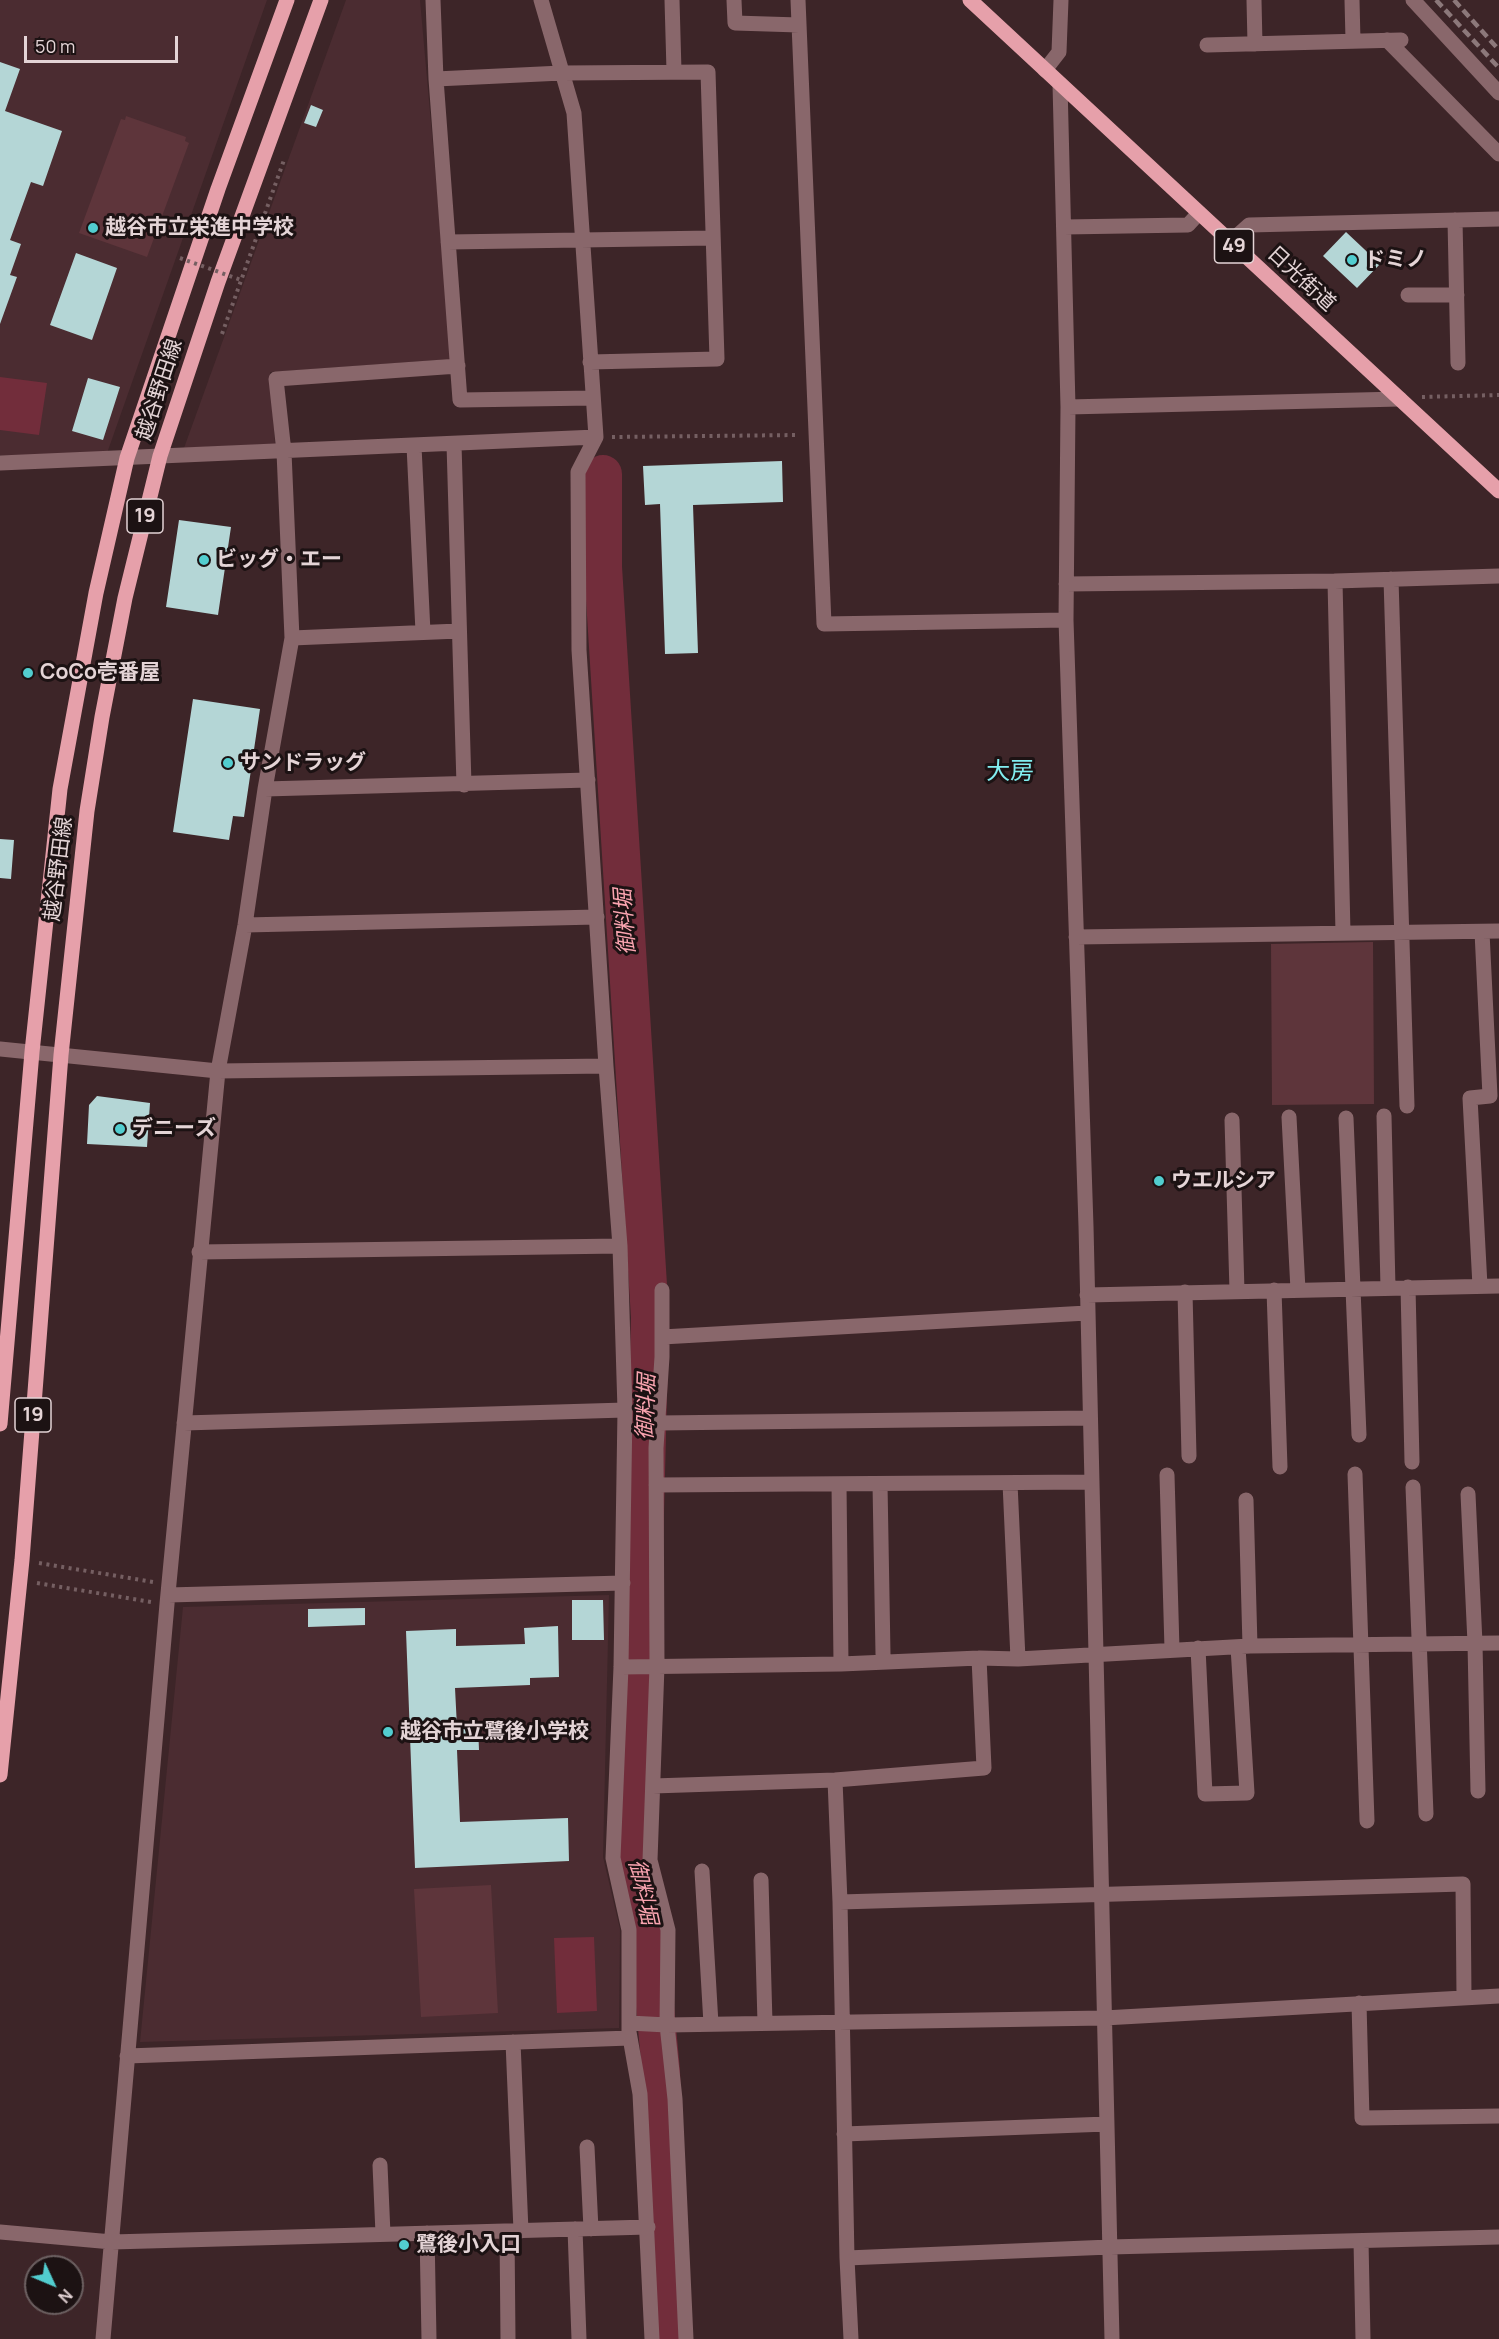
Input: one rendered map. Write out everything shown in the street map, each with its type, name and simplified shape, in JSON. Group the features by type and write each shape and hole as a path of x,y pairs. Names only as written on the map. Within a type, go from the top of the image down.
{"main road":[{"name":"越谷野田線","path":"0,1424 32,1052 60,789 94,603 127,458 218,189 287,0"},
{"name":"越谷野田線","path":"0,1775 20,1581 61,1055 86,823 102,717 128,588 160,456 218,282 321,0"},
{"name":"日光街道","path":"970,0 1499,491"}],"street":[{"path":"433,0 436,79 460,400 593,398"},
{"path":"541,0 574,113 596,437 578,472 579,650 620,1246 625,1410 623,1583 625,1667 613,1858 629,1930 648,2227 652,2339"},
{"path":"672,0 674,71"},
{"path":"734,0 735,23 799,25"},
{"path":"798,0 824,624 1066,620"},
{"path":"1045,70 1059,52 1061,0"},
{"path":"1254,0 1254,44"},
{"path":"1352,0 1353,40"},
{"path":"1413,0 1499,93"},
{"path":"1207,45 1394,40 1499,154"},
{"path":"436,79 562,73 708,72 717,359 590,362"},
{"path":"1060,84 1068,407 1066,620 1098,1654 1101,1895 1112,2339"},
{"path":"1064,227 1188,225 1199,213"},
{"path":"1230,242 1249,225 1499,219"},
{"path":"1455,220 1458,363"},
{"path":"448,242 713,238"},
{"path":"1408,295 1457,295"},
{"path":"103,2339 199,1252 218,1071 245,925 265,789 292,638 284,452 276,379 458,366"},
{"path":"1068,407 1400,399"},
{"path":"0,463 596,437"},
{"path":"454,444 464,785"},
{"path":"414,446 423,632"},
{"path":"1066,584 1335,581 1499,576"},
{"path":"1391,579 1407,1106"},
{"path":"1335,581 1342,933"},
{"path":"292,638 459,631"},
{"path":"265,789 588,780"},
{"path":"245,925 597,916"},
{"path":"1076,937 1499,931"},
{"path":"1480,1286 1470,1098 1490,1096 1482,932"},
{"path":"0,1049 218,1071 606,1066"},
{"path":"1384,1116 1388,1288"},
{"path":"1289,1117 1298,1290"},
{"path":"1346,1118 1359,1435"},
{"path":"1232,1120 1237,1292"},
{"path":"199,1252 620,1246"},
{"path":"1087,1295 1499,1286"},
{"path":"1408,1287 1412,1462"},
{"path":"662,1290 656,1485 653,1786 650,1860 668,1930 665,2025 675,2099 686,2339"},
{"path":"1274,1290 1280,1467"},
{"path":"1185,1293 1189,1456"},
{"path":"662,1337 1087,1313"},
{"path":"184,1423 625,1410"},
{"path":"658,1423 1090,1418"},
{"path":"1355,1474 1367,1821"},
{"path":"1167,1475 1172,1650"},
{"path":"656,1485 1091,1482"},
{"path":"1010,1483 1018,1659"},
{"path":"839,1484 841,1664"},
{"path":"879,1484 883,1654"},
{"path":"1413,1487 1426,1814"},
{"path":"1468,1494 1475,1643 1478,1791"},
{"path":"1198,1648 1205,1794 1247,1793 1244,1647 1246,1500"},
{"path":"168,1595 623,1583"},
{"path":"625,1667 1018,1659 1198,1648 1499,1643"},
{"path":"653,1786 835,1780 984,1768 979,1658"},
{"path":"835,1780 851,2339"},
{"path":"702,1871 711,2024"},
{"path":"761,1880 765,2023"},
{"path":"840,1902 1463,1884 1464,1996"},
{"path":"127,2056 513,2042 665,2025 1104,2018 1464,1996 1499,1996"},
{"path":"1359,2003 1362,2118 1499,2116"},
{"path":"508,2339 514,2231 513,2042"},
{"path":"844,2134 1107,2124"},
{"path":"587,2147 591,2229"},
{"path":"380,2165 383,2234"},
{"path":"0,2232 112,2242 648,2227"},
{"path":"575,2229 579,2339"},
{"path":"427,2233 429,2339"},
{"path":"847,2258 1110,2247 1499,2237"},
{"path":"1361,2241 1363,2339"}],"path":[{"path":"180,258 241,280 284,160"},
{"path":"1400,399 1499,395"},
{"path":"596,437 815,434"},
{"path":"21,1560 168,1595"},
{"path":"20,1581 168,1595"}],"shaded area":[{"name":"越谷市立栄進中学校","path":"0,0 267,0 106,456 0,455"},
{"name":"越谷市立栄進中学校","path":"346,0 420,0 452,359 270,372 275,444 184,448"},
{"path":"126,116 186,137 185,141 189,143 147,257 79,233 121,119 125,120"},
{"path":"0,377 47,383 39,435 0,430"},
{"path":"1373,942 1374,1104 1272,1105 1271,944"},
{"name":"越谷市立鷺後小学校","path":"609,1595 603,1857 620,1929 619,2028 140,2042 183,1607"},
{"path":"491,1885 498,2013 421,2017 414,1889"},
{"path":"594,1937 597,2011 557,2013 554,1938"}],"building":[{"path":"0,62 20,69 5,111 62,131 43,186 31,182 10,240 21,244 10,275 17,277 0,324"},
{"path":"311,105 323,110 316,127 304,123"},
{"path":"1346,232 1380,264 1357,288 1323,256"},
{"path":"76,253 117,268 92,340 50,325"},
{"path":"88,378 120,387 103,440 72,431"},
{"path":"782,461 783,502 693,505 698,653 665,654 660,504 645,505 643,466"},
{"path":"179,520 231,527 218,615 166,607"},
{"path":"193,699 260,709 244,817 233,816 229,840 173,832"},
{"path":"0,839 14,840 11,879 0,878"},
{"path":"97,1096 150,1103 147,1147 87,1144 89,1105"},
{"path":"572,1600 603,1600 604,1640 572,1640"},
{"path":"365,1608 365,1625 308,1627 308,1609"},
{"path":"558,1626 559,1677 530,1678 530,1685 455,1688 457,1727 478,1726 479,1750 457,1750 460,1822 568,1818 569,1861 415,1868 406,1631 456,1629 456,1646 525,1644 524,1628"}],"waterway":[{"name":"御料堀","path":"603,474 603,567 650,1317 642,1631 632,1855 650,1917 652,1974 661,2071 668,2339"}],"railway":[{"path":"1436,0 1499,68"},
{"path":"1454,0 1499,50"}],"place":[{"name":"越谷市立栄進中学校","path":"93,228"},
{"name":"ドミノ","path":"1352,260"},
{"name":"ビッグ・エー","path":"204,560"},
{"name":"CoCo壱番屋","path":"28,673"},
{"name":"サンドラッグ","path":"228,763"},
{"name":"デニーズ","path":"120,1129"},
{"name":"ウエルシア","path":"1159,1181"},
{"name":"越谷市立鷺後小学校","path":"388,1732"},
{"name":"鷺後小入口","path":"404,2245"}],"district":[{"name":"大房","path":"1010,772"}]}
